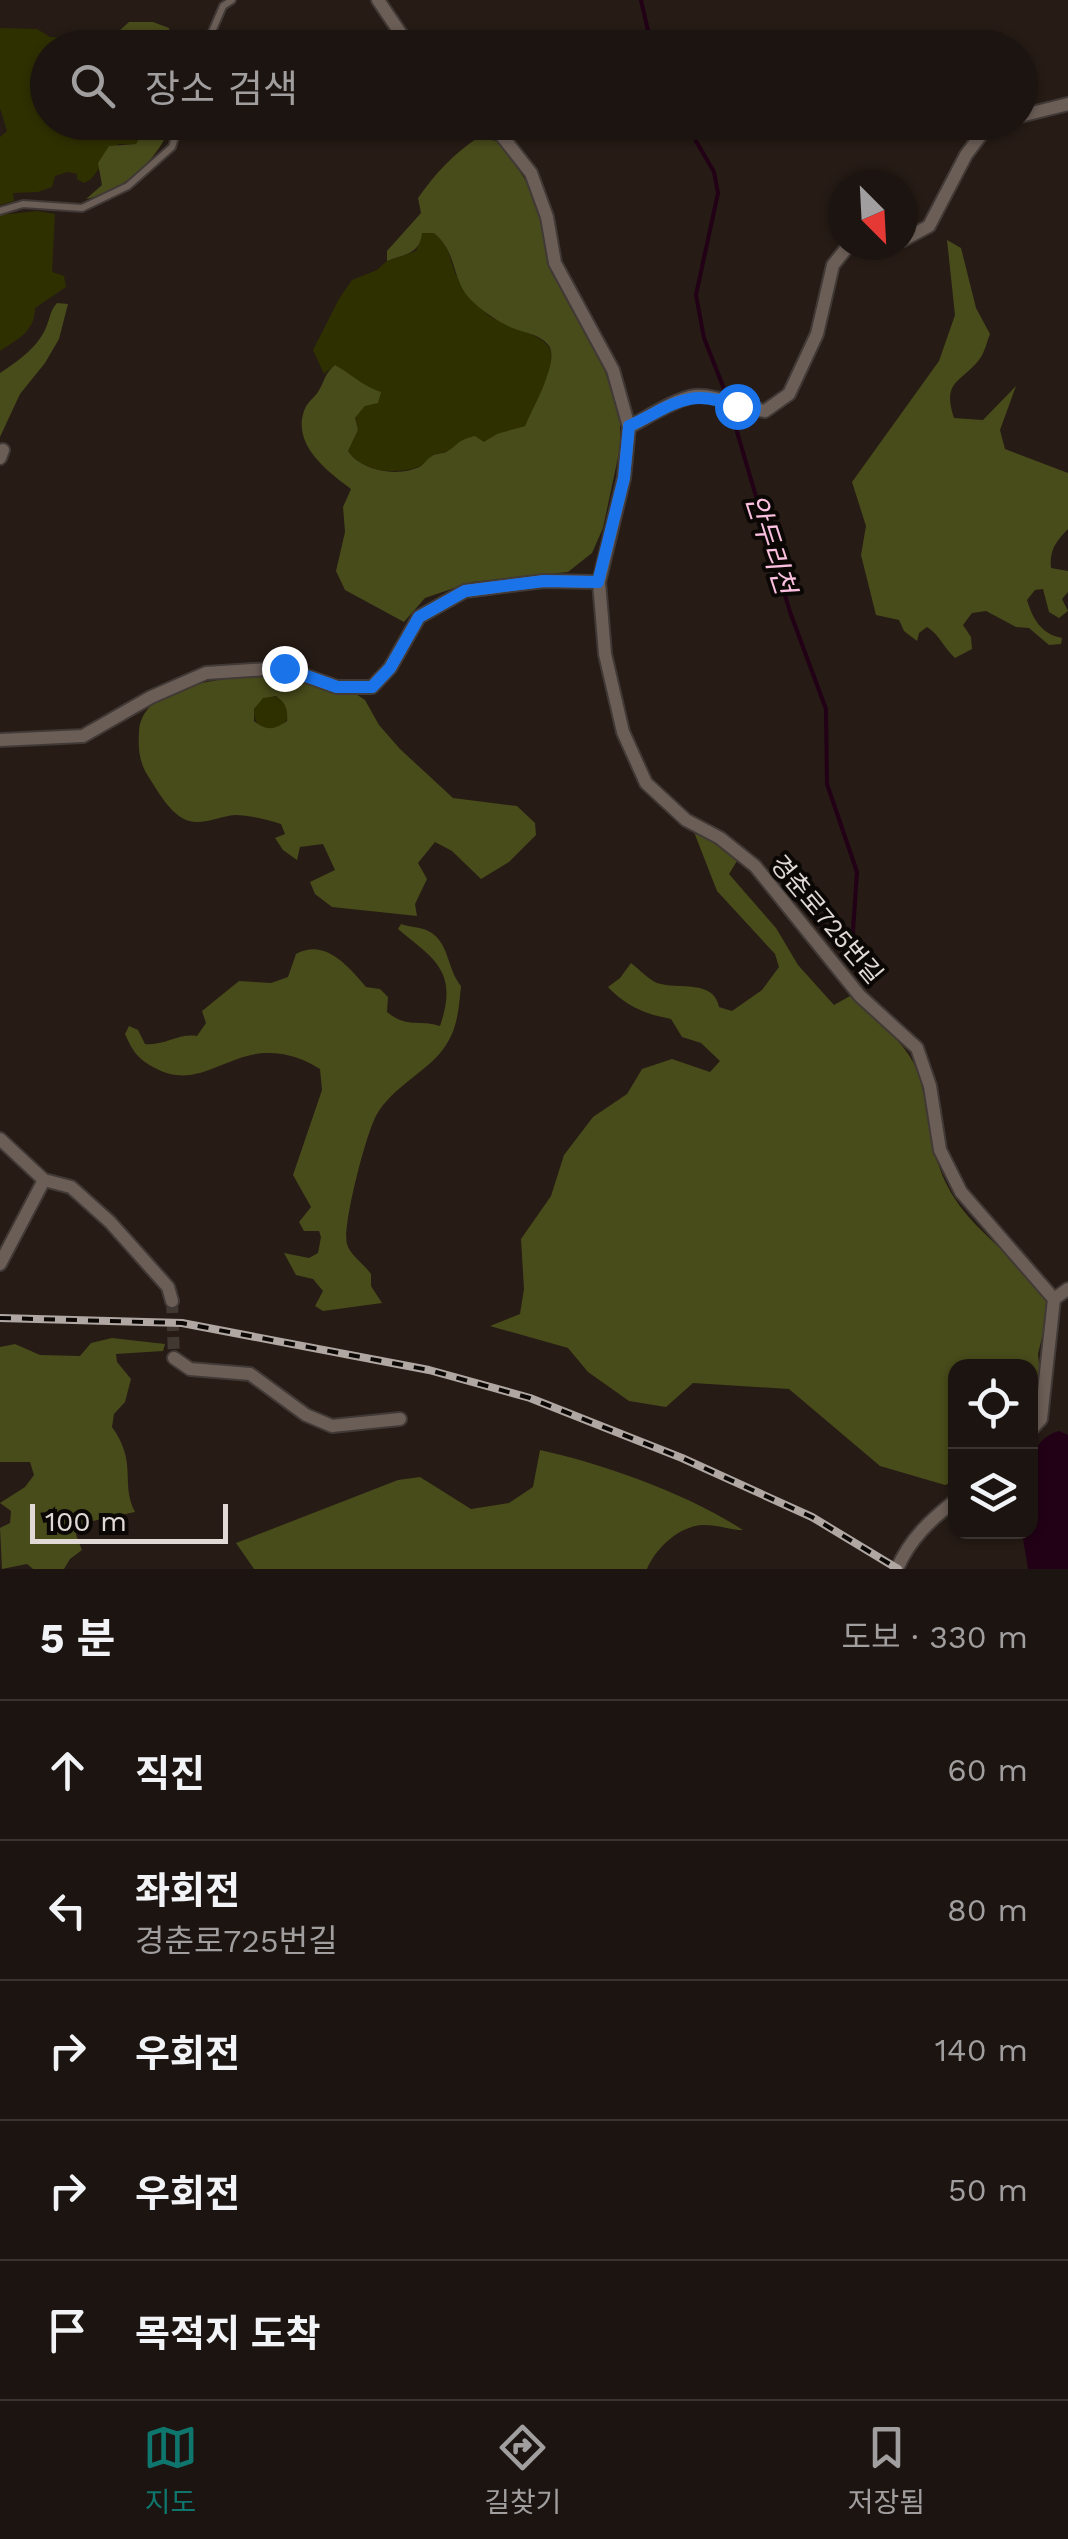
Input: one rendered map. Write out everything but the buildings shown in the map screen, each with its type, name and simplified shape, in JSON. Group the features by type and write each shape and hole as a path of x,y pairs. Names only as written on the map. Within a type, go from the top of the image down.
{"street":[{"path":"378,0 398,30"},
{"path":"1038,112 1068,104"},
{"name":"경춘로725번길","path":"505,140 531,173 547,217 554,263 613,370 629,426 624,478 598,582 605,654 620,717 646,783 686,820 720,838 755,866 860,996 917,1048 930,1086 940,1150 960,1192 1054,1299"},
{"path":"918,232 929,226 978,140"},
{"path":"629,426 692,396 713,397 765,411 789,394 818,334 837,260"},
{"path":"0,740 83,736 151,697 206,673 284,668 337,687 372,687 390,668 419,617 465,591 544,581 598,582"},
{"path":"0,1139 44,1180 71,1187 110,1222 168,1286 172,1301"},
{"path":"0,1264 44,1180"},
{"path":"1038,1421 1054,1299 1068,1289"},
{"path":"174,1358 190,1369 250,1374 306,1416 332,1426 400,1418"},
{"path":"898,1569 905,1550 948,1506"}],"lane":[{"path":"213,30 222,6 232,0"},
{"path":"0,211 23,204 82,208 128,186 172,147 174,140"}],"shaded area":[{"path":"0,28 37,29 30,30 30,140 138,140 136,144 118,144 84,183 77,179 77,174 67,172 55,176 52,187 13,193 14,201 0,205 0,137 7,131 0,108"},
{"path":"37,211 55,214 52,272 64,276 66,287 35,308 29,329 0,351 0,215"},
{"path":"422,233 434,233 440,239 460,283 480,308 543,341 549,347 551,362 525,426 477,445 437,454 418,467 380,470 362,463 348,451 358,430 355,418 365,406 359,386 335,365 324,374 313,350 352,280 416,251"},
{"path":"271,696 283,701 288,713 283,725 271,730 259,725 254,713 259,701"},
{"path":"1059,1431 1068,1435 1068,1569 1028,1569 1023,1539 1038,1539 1038,1446"}],"green space":[{"path":"129,22 153,22 169,30 120,30"},
{"path":"138,140 164,140 138,172 113,189 86,199 102,185 98,163 109,146 136,144"},
{"path":"475,140 500,142 534,193 552,267 602,362 620,418 620,448 603,528 592,553 568,572 472,582 425,598 404,622 345,590 336,571 345,532 343,507 351,489 314,456 303,435 302,423 307,405 335,365 381,392 378,403 365,406 355,418 358,430 348,451 371,468 412,470 465,439 475,436 484,442 525,426 548,373 549,346 536,336 498,320 470,299 447,249 434,233 422,233 415,249 387,261 387,251 421,213 418,198 453,157"},
{"path":"947,240 961,248 976,308 990,334 981,357 952,388 954,418 983,420 1016,386 1000,430 1005,449 1068,473 1068,529 1054,547 1051,568 1068,571 1068,592 1062,599 1068,611 1059,618 1049,612 1043,589 1035,590 1027,600 1039,625 1062,638 1061,644 1049,645 1029,628 1016,627 986,611 972,613 963,625 971,637 972,649 955,658 927,627 919,633 917,641 904,631 899,620 876,615 861,555 866,526 852,482 939,361 955,315"},
{"path":"57,303 68,304 59,339 20,394 0,437 0,373 39,340"},
{"path":"278,671 328,691 356,694 365,700 379,725 400,749 453,798 517,806 535,823 536,835 509,862 481,879 452,851 435,842 418,863 427,879 415,904 417,916 332,907 315,894 310,882 335,870 323,844 300,847 297,860 275,838 285,834 281,824 241,815 201,822 182,818 170,808 145,771 139,749 144,714 174,691","holes":["263,698 279,699 286,707 287,721 270,728 254,721 254,709"]},
{"path":"694,832 704,835 737,861 729,874 776,928 798,965 834,1005 850,996 905,1049 917,1070 937,1160 949,1189 972,1220 1027,1274 1050,1304 1038,1354 1041,1387 1038,1397 1038,1359 948,1359 945,1485 880,1466 789,1389 693,1383 666,1407 629,1401 588,1372 568,1348 490,1326 520,1314 524,1289 521,1239 551,1196 564,1155 593,1117 627,1094 642,1069 672,1059 710,1072 720,1061 701,1043 682,1037 671,1019 637,1009 608,987 631,963 657,983 710,992 719,1007 732,1011 762,990 779,967 775,954 717,891"},
{"path":"401,924 426,930 444,947 461,986 457,1016 450,1038 439,1054 383,1105 361,1160 348,1219 347,1244 371,1274 371,1286 382,1303 323,1311 315,1306 323,1291 313,1279 296,1275 284,1253 309,1258 318,1253 319,1231 304,1231 299,1222 311,1207 293,1175 322,1090 320,1069 296,1057 268,1053 198,1073 170,1074 140,1058 125,1034 129,1026 138,1030 145,1044 197,1036 206,1023 202,1011 239,981 271,983 288,977 296,954 317,949 335,957 366,987 380,989 388,997 387,1012 394,1017 440,1026 447,992 445,979 432,958 398,929"},
{"path":"112,1338 165,1344 163,1351 116,1354 117,1362 131,1379 112,1427 127,1462 135,1512 88,1522 76,1535 82,1550 64,1569 33,1569 27,1564 2,1569 0,1528 10,1523 11,1511 0,1503 25,1487 34,1475 30,1462 0,1462 0,1347 15,1344 40,1355 80,1356 91,1343"},
{"path":"540,1450 645,1482 697,1504 743,1530 707,1525 685,1530 662,1546 647,1569 254,1569 236,1543 398,1480 420,1477 471,1509 509,1503 533,1487"}],"waterway":[{"name":"안두리천","path":"641,0 648,30"},
{"name":"안두리천","path":"695,140 714,172 718,193 696,295 704,338 728,399"},
{"name":"안두리천","path":"730,408 790,612 826,709 827,784 857,872 853,931 859,973"}],"tunnel":[{"path":"172,1301 174,1358"}],"railway":[{"path":"0,1318 182,1323 429,1370 530,1398 682,1458 812,1517 898,1569"}],"route":[{"path":"284,668 337,687 372,687 390,668 419,617 465,591 544,581 598,582 624,478 629,426 692,396 713,397 737,406"}]}
